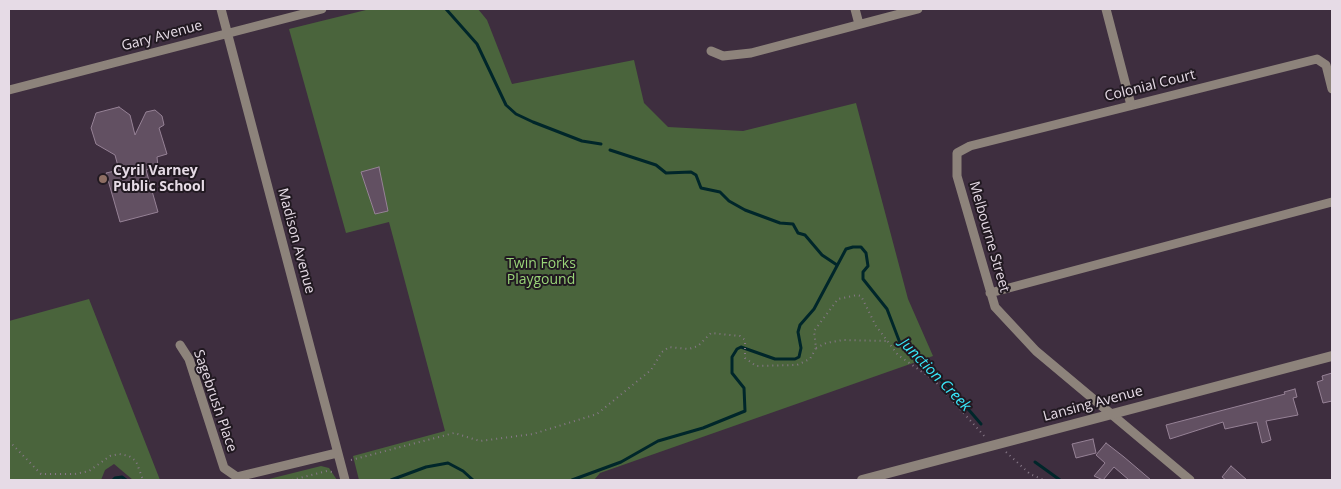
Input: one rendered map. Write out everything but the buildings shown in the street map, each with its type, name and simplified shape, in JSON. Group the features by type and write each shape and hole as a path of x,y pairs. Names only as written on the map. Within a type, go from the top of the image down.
{"street":[{"name":"Madison Avenue","path":"221,9 345,480"},
{"name":"Gary Avenue","path":"9,90 322,9"},
{"path":"856,9 859,24"},
{"path":"710,52 723,56 751,53 918,9"},
{"path":"1106,9 1131,105"},
{"name":"Colonial Court","path":"957,153 970,146 1316,58 1326,65 1332,89"},
{"name":"Melbourne Street","path":"957,153 957,176 995,307 1036,351 1190,480"},
{"path":"990,294 1332,202"},
{"name":"Sagebrush Place","path":"180,345 189,358 224,468 237,476 337,453"},
{"name":"Lansing Avenue","path":"862,480 1332,356"}],"path":[{"path":"816,348 814,331 838,299 856,295 861,296 876,326 898,355 935,381 986,438 998,444 1030,474 1044,480"},
{"path":"351,460 454,433 480,440 533,434 597,414 651,370 662,352 669,347 689,349 698,346 711,334 740,336 745,340 745,358 756,366 797,365 810,359 816,348 826,343 843,340 888,341"},
{"path":"9,441 41,474 75,474 89,471 110,456 119,454 129,456 136,462 143,480"},
{"path":"292,480 327,471 332,472"}],"green space":[{"name":"Twin Forks Playgound","path":"370,9 478,9 487,20 512,84 634,60 644,103 668,127 743,131 856,103 908,299 933,356 600,473 594,480 359,480 353,456 445,431 389,222 346,233 289,29"},
{"path":"89,299 160,480 133,480 114,464 105,470 101,480 9,480 9,321"},
{"path":"321,466 329,468 337,480 265,480"}],"waterway":[{"name":"Junction Creek","path":"446,9 477,44 506,105 516,114 582,141 601,144"},
{"name":"Junction Creek","path":"610,150 656,165 666,173 691,172 696,175 701,188 720,192 729,201 745,210 780,223 793,224 798,233 805,235 822,255 837,265"},
{"path":"572,480 621,462 658,441 703,428 745,411 744,388 732,373 732,357 737,349 741,347 775,359 795,359 799,357 801,348 798,332 800,325 814,309 846,249 853,247 861,247 866,253 868,266 863,272 863,279 887,309 900,343 950,388 981,424"},
{"name":"Junction Creek","path":"1035,462 1060,480"},
{"path":"391,480 426,467 448,463 463,471 473,480"},
{"path":"113,480 122,477 126,480"}],"place":[{"name":"Cyril Varney Public School","path":"103,179"}]}
